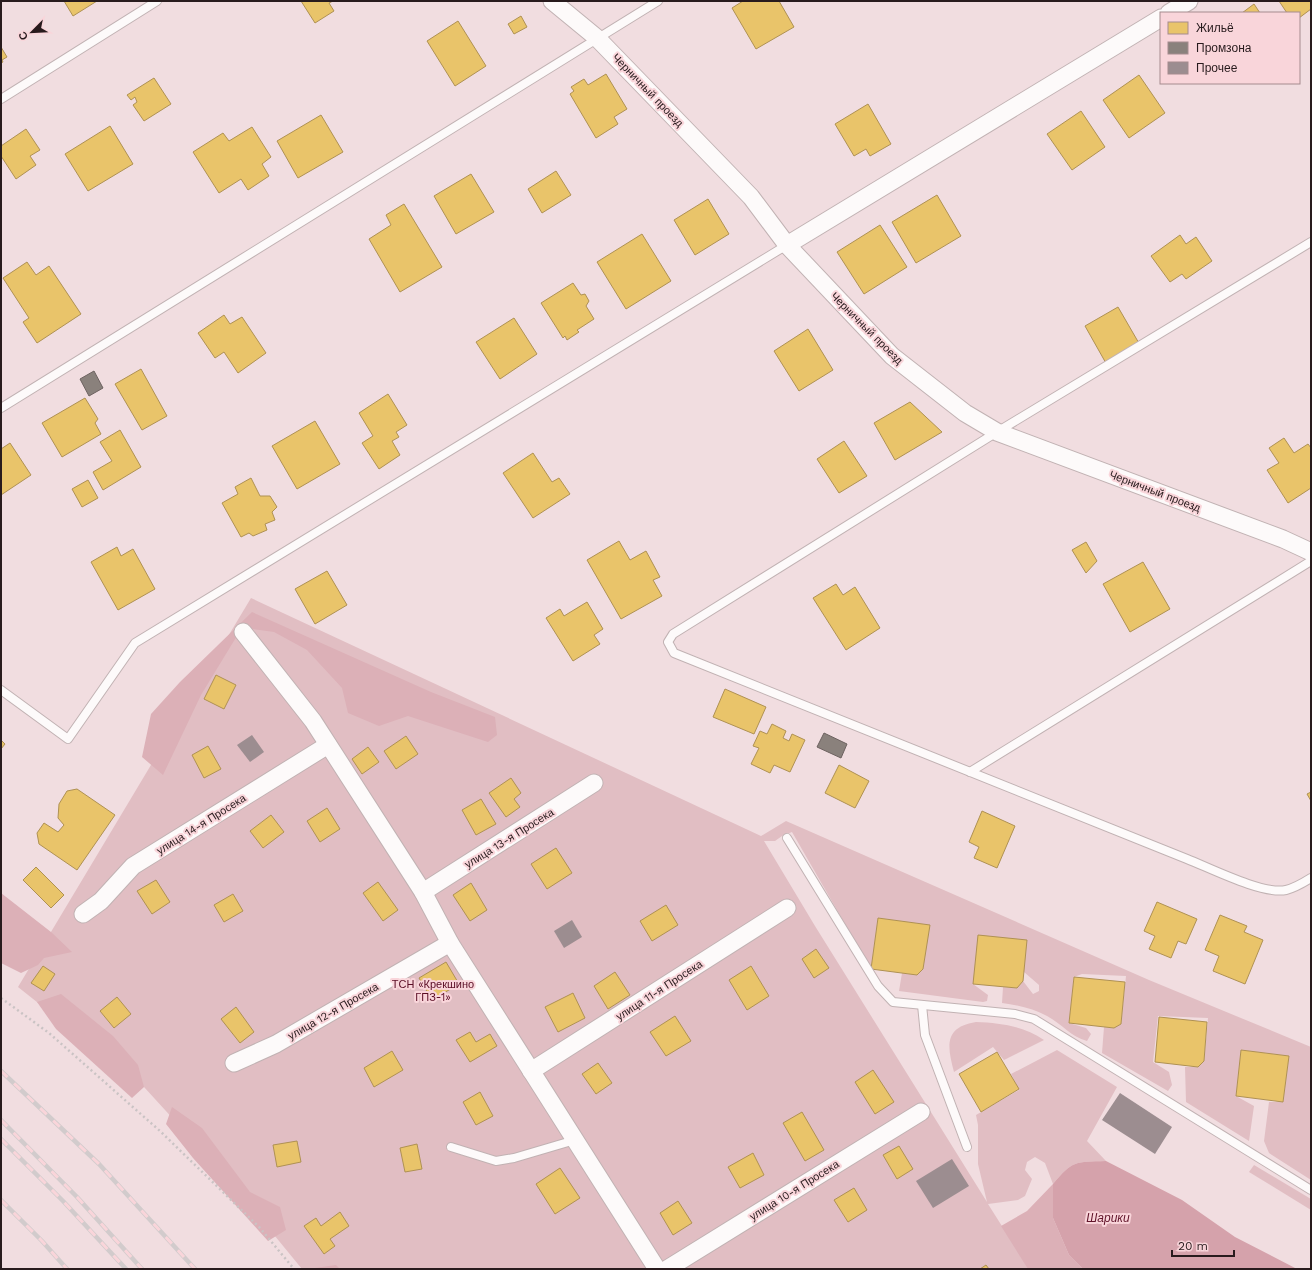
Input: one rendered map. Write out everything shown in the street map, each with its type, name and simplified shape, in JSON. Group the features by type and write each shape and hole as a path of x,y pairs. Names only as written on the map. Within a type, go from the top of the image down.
{"street":[{"name":"Черничный проезд","path":"552,1 597,38 751,197 787,245 892,356 965,413 997,432 1283,539 1311,552"},
{"path":"1171,12 1189,1"},
{"path":"787,245 1160,19"},
{"path":"243,632 313,721 423,892 450,942 657,1269"},
{"name":"улица 14-я Просека","path":"84,914 100,901 134,866 328,745"},
{"name":"улица 13-я Просека","path":"423,892 594,783"},
{"name":"улица 11-я Просека","path":"531,1071 787,908"},
{"name":"улица 12-я Просека","path":"234,1063 276,1044 450,942"},
{"name":"улица 10-я Просека","path":"667,1269 920,1112"}],"lane":[{"path":"1,99 158,1"},
{"path":"1,408 658,1"},
{"path":"1311,242 997,432 673,634 668,642 674,653 1266,890 1285,890 1300,885 1311,878"},
{"path":"1,690 68,739 135,644 787,245"},
{"path":"970,772 1311,562"},
{"path":"787,838 882,990 893,1002 1015,1014 1034,1019 1311,1190"},
{"path":"922,1004 924,1035 967,1147"},
{"path":"451,1146 496,1161 514,1158 575,1140"}],"path":[{"path":"1,998 49,1033 160,1131 260,1228 294,1269"}],"green space":[{"name":"ТСН «Крекшино ГПЗ-1»","path":"251,598 761,836 786,821 1149,980 1311,1047 1311,1180 1269,1153 1264,1141 1269,1102 1283,1102 1289,1056 1241,1050 1236,1096 1254,1106 1249,1141 1186,1102 1185,1067 1198,1067 1204,1061 1208,1018 1158,1016 1153,1062 1169,1072 1172,1085 1168,1091 1102,1053 1104,1027 1114,1028 1121,1024 1126,976 1082,974 1074,977 1069,1023 1086,1028 1091,1034 1087,1041 1076,1037 1052,1019 1037,1011 1002,1003 1003,987 1017,988 1023,981 1033,994 1039,991 1039,985 1024,972 973,984 988,995 987,1001 983,1002 899,991 902,973 917,975 923,969 929,925 878,918 871,969 792,832 775,841 764,841 815,926 987,1202 978,1164 978,1125 976,1115 1019,1090 1011,1074 1057,1050 1117,1087 1087,1141 1106,1161 1081,1162 1070,1166 1053,1184 1045,1163 1035,1157 1027,1162 1025,1170 1032,1179 1025,1196 1018,1200 988,1204 1029,1269 302,1269 229,1180 144,1087 18,987"},
{"path":"976,1022 994,1023 1020,1028 1044,1040 1004,1060 993,1047 954,1072 949,1046 950,1039 958,1028"},
{"path":"1254,1165 1311,1199 1311,1210 1249,1172"}],"shaded area":[{"path":"252,612 431,692 495,717 497,735 488,742 408,716 379,726 348,713 342,688 307,650 274,632 243,626 201,695 163,775 142,757 151,714 180,682"},
{"path":"1,893 51,932 72,952 44,958 38,965 21,973 1,963"},
{"path":"61,994 113,1036 138,1065 144,1087 132,1098 56,1029 37,1002"},
{"path":"172,1107 202,1128 250,1192 280,1207 286,1230 268,1241 193,1158 166,1124"},
{"path":"1053,1184 1053,1218 1069,1255 1083,1269 1028,1269 1001,1226 1027,1211"},
{"path":"336,1265 340,1269 308,1269"}],"water":[{"name":"Шарики","path":"1106,1161 1182,1200 1235,1237 1297,1269 1083,1269 1069,1255 1053,1218 1053,1184 1070,1166 1081,1162"}],"building: Жильё":[{"path":"64,1 97,1 73,16"},
{"path":"301,1 333,1 329,3 334,11 315,23"},
{"path":"743,1 779,1 794,27 756,49 732,8"},
{"path":"1279,1 1311,1 1311,9 1300,17 1300,12 1286,12"},
{"path":"1254,4 1259,12 1243,12"},
{"path":"521,16 527,27 514,34 508,24"},
{"path":"458,21 486,66 455,86 427,41"},
{"path":"1,47 7,57 2,60 3,62 1,63"},
{"path":"606,74 627,109 614,117 618,124 596,138 570,94 574,91 571,87 584,79 588,85"},
{"path":"1139,75 1165,113 1129,138 1103,100"},
{"path":"154,78 171,104 144,121 133,105 137,102 135,97 131,100 127,95"},
{"path":"868,104 891,144 870,156 866,149 854,156 835,124"},
{"path":"1081,111 1105,147 1072,170 1047,134"},
{"path":"321,115 343,152 298,178 277,141"},
{"path":"110,126 133,164 88,191 65,154"},
{"path":"252,127 271,157 262,164 269,176 248,190 241,179 219,193 193,152 223,133 229,141"},
{"path":"26,129 40,150 30,156 36,165 16,179 1,156 1,146"},
{"path":"556,171 571,195 542,213 528,189"},
{"path":"471,174 494,212 456,234 434,196"},
{"path":"937,195 961,236 916,263 892,222"},
{"path":"708,199 729,234 695,255 674,220"},
{"path":"404,204 442,267 400,292 369,239 391,225 386,215"},
{"path":"880,225 907,267 864,294 837,252"},
{"path":"642,234 671,281 626,309 597,262"},
{"path":"1180,235 1186,244 1196,237 1212,261 1186,279 1182,274 1170,282 1151,256"},
{"path":"27,262 36,275 49,266 81,314 37,343 23,322 29,318 3,278"},
{"path":"573,283 581,295 585,294 589,301 586,306 594,319 577,330 579,332 567,340 565,336 563,338 541,303"},
{"path":"1118,307 1140,345 1107,365 1085,326"},
{"path":"224,315 230,324 242,317 266,353 238,373 224,352 215,358 198,333"},
{"path":"514,318 537,354 500,379 476,342"},
{"path":"808,329 833,370 799,391 774,351"},
{"path":"141,369 167,416 142,430 115,384"},
{"path":"388,394 407,425 396,432 399,437 392,441 400,455 379,469 362,443 373,436 359,413"},
{"path":"85,398 98,419 95,423 101,434 62,457 42,423"},
{"path":"910,402 942,432 895,460 874,423"},
{"path":"315,421 340,464 297,489 272,446"},
{"path":"120,430 141,467 103,490 93,472 112,461 100,442"},
{"path":"1284,438 1294,453 1308,444 1311,448 1311,488 1288,503 1267,470 1279,463 1269,448"},
{"path":"844,441 867,476 839,493 817,459"},
{"path":"10,443 31,475 1,495 1,449"},
{"path":"533,453 552,482 559,478 570,494 533,518 503,473"},
{"path":"251,478 260,496 270,496 277,507 272,512 275,520 265,524 267,530 253,536 249,533 241,537 222,503 238,494 235,487"},
{"path":"88,480 98,498 82,507 72,489"},
{"path":"619,541 630,560 646,551 660,577 653,580 662,596 621,619 587,560"},
{"path":"1086,542 1097,561 1086,573 1072,550"},
{"path":"117,547 121,556 133,549 155,589 118,610 91,562"},
{"path":"1143,562 1170,609 1130,632 1103,584"},
{"path":"327,571 347,605 315,624 295,589"},
{"path":"836,584 843,595 855,587 880,628 846,650 813,598"},
{"path":"587,602 603,629 594,635 600,644 573,661 546,618 560,609 564,616"},
{"path":"216,675 236,685 224,709 204,699"},
{"path":"725,689 766,707 754,734 713,717"},
{"path":"772,724 786,731 783,738 789,741 792,734 805,740 790,772 774,765 770,773 751,764 759,748 753,746 760,731 767,734"},
{"path":"406,736 418,754 396,769 384,751"},
{"path":"1,740 5,744 1,749"},
{"path":"208,746 221,769 204,778 192,755"},
{"path":"368,747 379,762 362,774 352,759"},
{"path":"839,765 869,781 855,808 825,793"},
{"path":"511,778 521,793 514,799 520,807 506,817 489,793"},
{"path":"77,789 115,815 77,870 39,844 37,833 44,823 58,832 64,825 58,818 59,804 67,791"},
{"path":"1311,792 1311,801 1307,794"},
{"path":"481,799 496,824 476,835 462,810"},
{"path":"327,808 340,829 320,842 307,821"},
{"path":"982,811 1015,826 997,868 974,858 979,847 969,842"},
{"path":"271,815 284,832 263,848 250,831"},
{"path":"556,848 572,873 547,889 531,864"},
{"path":"36,867 64,895 51,908 23,880"},
{"path":"156,880 170,902 152,914 137,891"},
{"path":"378,882 398,910 383,921 363,893"},
{"path":"471,883 487,910 470,921 453,895"},
{"path":"233,894 243,911 224,922 214,905"},
{"path":"1157,902 1197,919 1186,944 1178,941 1171,958 1149,949 1155,936 1144,931"},
{"path":"666,905 678,925 652,941 640,921"},
{"path":"1220,915 1247,926 1244,932 1263,940 1245,984 1213,971 1219,956 1205,950"},
{"path":"878,918 930,925 923,969 917,975 871,969"},
{"path":"978,935 1027,940 1023,981 1017,988 973,984"},
{"path":"816,949 829,968 814,978 802,959"},
{"path":"446,962 459,984 432,1000 419,978"},
{"path":"43,966 55,974 44,991 31,983"},
{"path":"751,966 769,996 747,1010 729,980"},
{"path":"615,972 630,995 608,1009 594,986"},
{"path":"1074,977 1125,982 1121,1024 1114,1028 1069,1023"},
{"path":"573,993 585,1018 558,1032 545,1007"},
{"path":"117,997 131,1014 114,1028 100,1011"},
{"path":"236,1007 254,1032 240,1043 221,1019"},
{"path":"675,1016 691,1041 666,1056 650,1032"},
{"path":"1159,1017 1207,1022 1204,1061 1198,1067 1155,1062"},
{"path":"470,1032 476,1042 490,1034 497,1046 470,1062 456,1040"},
{"path":"1241,1050 1289,1056 1283,1102 1236,1096"},
{"path":"392,1051 403,1070 374,1087 364,1068"},
{"path":"997,1052 1019,1089 981,1112 959,1074"},
{"path":"598,1063 612,1083 596,1094 582,1074"},
{"path":"873,1070 894,1102 875,1114 855,1082"},
{"path":"480,1092 493,1116 476,1125 463,1102"},
{"path":"802,1112 824,1150 805,1161 783,1123"},
{"path":"297,1141 301,1162 277,1167 273,1145"},
{"path":"417,1144 422,1169 405,1172 400,1148"},
{"path":"899,1146 913,1169 897,1179 883,1155"},
{"path":"753,1153 764,1175 740,1188 728,1167"},
{"path":"560,1168 580,1198 555,1214 536,1184"},
{"path":"854,1188 867,1210 848,1222 834,1200"},
{"path":"678,1201 692,1223 673,1235 660,1213"},
{"path":"340,1212 349,1226 330,1239 335,1246 324,1254 304,1226 316,1218 321,1226"},
{"path":"986,1265 989,1269 980,1269"}],"building: Промзона":[{"path":"94,371 103,388 89,396 80,379"},
{"path":"824,733 847,744 841,758 817,747"}],"building: Прочее":[{"path":"252,735 264,752 250,762 237,745"},
{"path":"572,920 582,937 564,948 554,931"},
{"path":"1120,1093 1172,1127 1155,1154 1102,1120"},
{"path":"952,1159 969,1186 933,1208 916,1181"}],"railway":[{"path":"1,1071 99,1164 195,1269"},
{"path":"1,1120 77,1197 142,1269"},
{"path":"1,1139 63,1201 126,1269"},
{"path":"1,1200 42,1241 67,1269"}]}
